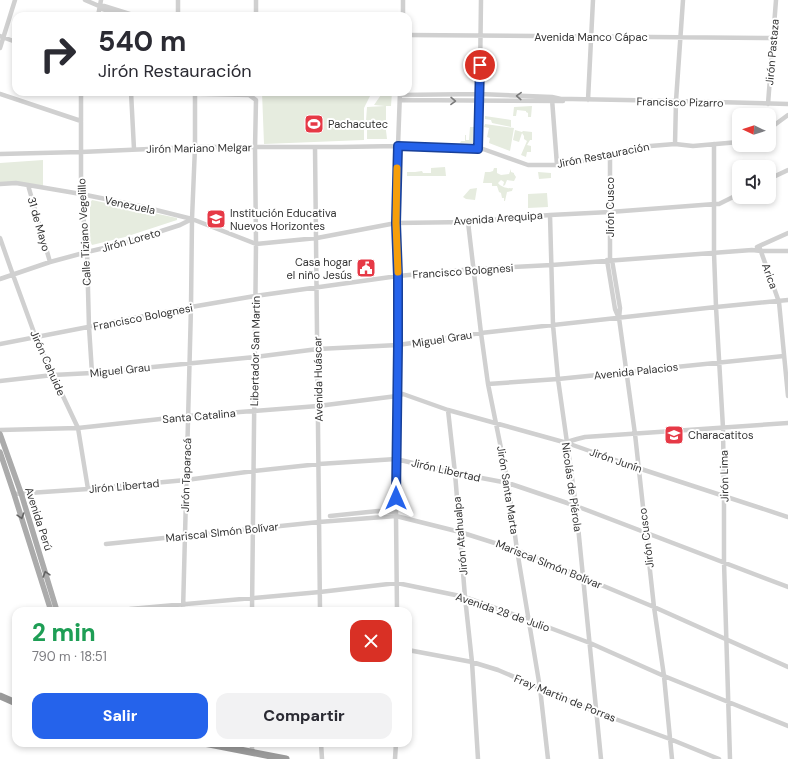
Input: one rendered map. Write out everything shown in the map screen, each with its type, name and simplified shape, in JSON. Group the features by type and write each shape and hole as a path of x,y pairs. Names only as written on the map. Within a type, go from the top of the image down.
{"highway":[{"path":"0,696 12,701"},
{"path":"225,747 286,759"}],"main road":[{"name":"Avenida Perú","path":"0,434 49,607"},
{"name":"Avenida Perú","path":"0,452 17,494 56,607"}],"street":[{"path":"0,48 2,36 14,0"},
{"path":"85,0 111,12"},
{"path":"98,12 100,0"},
{"path":"178,0 178,12"},
{"path":"256,0 256,12"},
{"path":"402,0 403,12"},
{"path":"478,149 481,0"},
{"path":"588,100 593,0"},
{"path":"675,144 676,101 683,0"},
{"name":"Jirón Pastaza","path":"768,104 776,0"},
{"path":"99,6 104,6 123,12"},
{"name":"Avenida Manco Cápac","path":"412,35 773,38"},
{"path":"2,36 12,40"},
{"path":"0,94 81,121"},
{"name":"Francisco Pizarro","path":"412,96 479,94 552,99 561,102 588,100 788,104"},
{"name":"Calle Tiziano Vegelillo","path":"81,96 81,194 87,252 92,373"},
{"path":"131,96 134,149"},
{"name":"Jirón Taparacá","path":"183,605 190,363 195,96"},
{"name":"Libertador San Martin","path":"250,96 256,100 256,296 252,607"},
{"path":"397,607 396,459 398,276 396,223 400,96"},
{"name":"Francisco Pizarro","path":"400,96 479,101 552,99"},
{"path":"552,99 557,165"},
{"path":"776,123 788,114"},
{"name":"Jirón Restauración","path":"398,146 483,149 528,165 557,165 595,158 638,147 675,144 693,146 732,143"},
{"name":"Jirón Lima","path":"714,144 714,252 723,428 724,562 730,759"},
{"name":"Jirón Mariano Melgar","path":"0,154 134,149 398,146"},
{"name":"Avenida Huáscar","path":"315,147 320,607"},
{"name":"Jirón Cusco","path":"610,154 610,260 615,308 619,318 635,434 654,607 664,676 672,759"},
{"path":"776,176 788,170"},
{"name":"Venezuela","path":"0,184 16,183 140,206 192,219 256,244"},
{"name":"31 de Mayo","path":"28,185 50,262"},
{"name":"Avenida Arequipa","path":"256,244 317,238 396,223 468,222 719,204 732,198"},
{"name":"Nicolás de Piérola","path":"550,215 553,325 558,379 576,506 601,759"},
{"name":"Jirón Loreto","path":"0,279 50,262 121,244 180,225 192,219"},
{"name":"Jirón Santa Marta","path":"468,222 488,384 508,483 517,550 540,688 548,759"},
{"path":"760,249 788,233"},
{"name":"Jirón Cahuide","path":"0,238 36,338 78,428 88,489"},
{"name":"Francisco Bolognesi","path":"0,344 191,307 256,296 398,276 474,269 552,265 760,249 788,251"},
{"name":"Arica","path":"760,249 779,302 788,396"},
{"name":"Miguel Grau","path":"0,381 255,357 318,349 398,345 481,333 788,300"},
{"name":"Avenida Palacios","path":"488,384 558,379 784,356"},
{"name":"Jirón Junín","path":"397,396 403,394 448,410 567,443 788,517"},
{"name":"Santa Catalina","path":"0,430 78,428 188,416 318,406 397,396"},
{"name":"Jirón Atahualpa","path":"448,410 472,662 478,759"},
{"path":"567,443 581,438 788,423"},
{"name":"Jirón Libertad","path":"17,494 186,480 319,464 396,459 455,474 508,483 576,506 788,587"},
{"path":"330,516 378,511 396,514"},
{"name":"Mariscal SImón Bolívar","path":"106,544 396,514 517,550 654,607 788,667"},
{"name":"Avenida 28 de Julio","path":"156,607 320,592 397,583 465,597 529,620 590,643 664,676 788,726"},
{"name":"Fray Martin de Porras","path":"412,651 472,662 498,670 596,712 670,739 718,759"},
{"path":"252,747 252,752"},
{"path":"322,747 322,759"},
{"path":"396,747 396,759"}],"shaded area":[{"name":"Pachacutec","path":"262,96 370,96 364,108 364,140 264,144"},
{"path":"380,96 392,96 391,106 386,106 386,121 366,121 367,107 385,106 374,105"},
{"path":"532,106 531,117 528,117 528,113 526,111 517,110 516,116 513,116 514,107"},
{"path":"485,116 511,120 511,127 492,123 491,120 485,119"},
{"path":"385,122 387,139 367,139 367,123"},
{"path":"485,124 514,128 510,151 489,143 490,138 487,137 489,128 484,127"},
{"path":"470,127 474,127 473,143 460,143 461,141 465,141 465,135 466,140 469,140"},
{"path":"515,130 532,132 532,140 530,140 527,145 531,146 531,152 527,152 526,157 521,155 527,141 524,139 522,133 519,142 513,140"},
{"path":"43,160 43,186 0,182 0,163"},
{"path":"445,167 446,176 407,176 407,172 422,171 423,173 431,173 431,168"},
{"path":"494,168 497,168 497,173 501,175 509,174 511,169 511,172 514,173 516,177 514,181 507,180 503,186 504,182 501,180 498,183 501,186 513,188 512,191 507,192 505,201 504,198 502,198 497,186 492,186 492,183 483,183 485,172 493,171"},
{"path":"538,172 551,173 551,178 539,179"},
{"path":"477,188 475,200 466,199 463,197 470,189"},
{"path":"547,193 548,207 528,208 528,194"},
{"path":"92,200 177,218 177,220 125,237 92,245 90,241 90,203"}],"slow traffic":[{"path":"397,168 396,223 398,272"}],"place":[{"name":"Pachacutec","path":"314,124"},
{"name":"Institución Educativa Nuevos Horizontes","path":"216,219"},
{"name":"Casa hogar el niño Jesús","path":"366,268"},
{"name":"Characatitos","path":"674,435"}],"route":[{"path":"396,498 398,345 396,223 398,146 478,149 480,65"}]}
